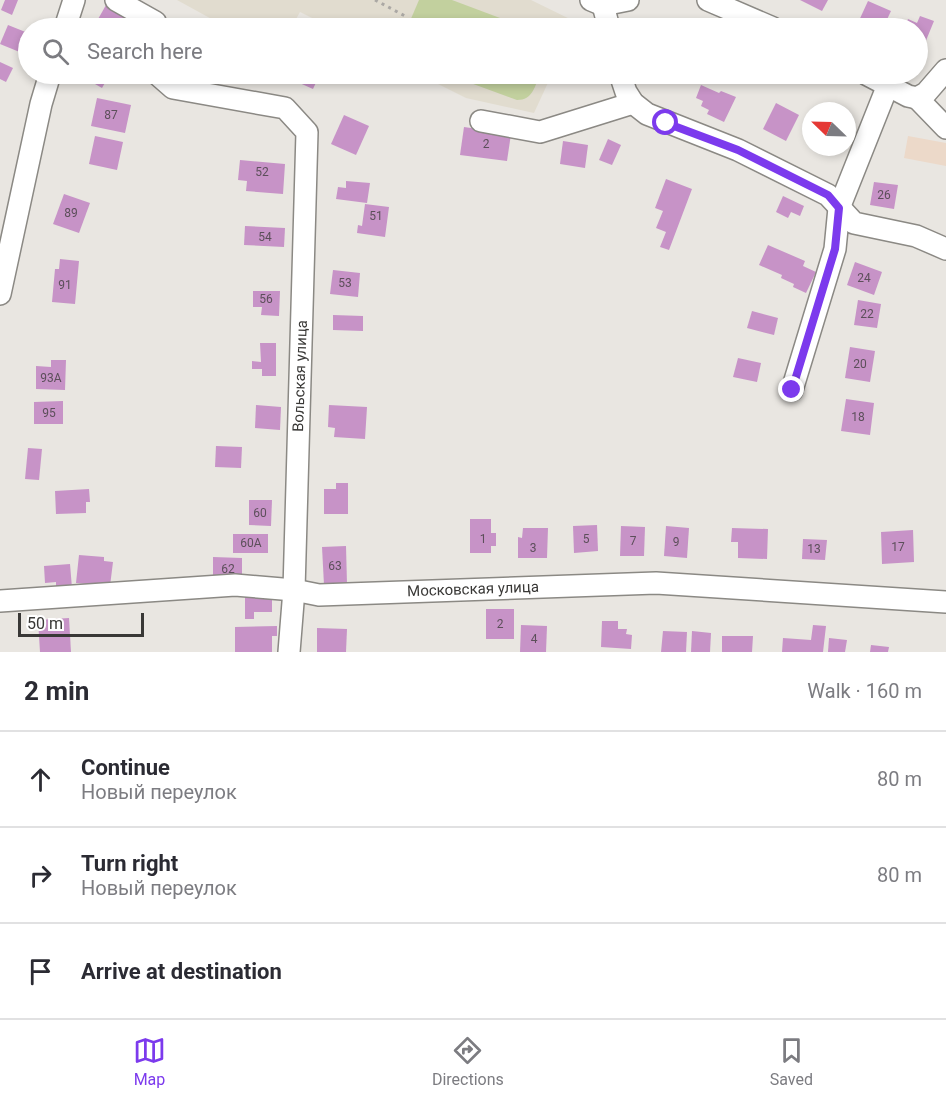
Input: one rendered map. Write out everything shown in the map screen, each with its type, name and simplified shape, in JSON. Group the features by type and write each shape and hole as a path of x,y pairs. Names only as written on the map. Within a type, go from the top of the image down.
{"street":[{"path":"68,18 74,0"},
{"path":"116,0 148,18"},
{"path":"604,18 597,2 628,0"},
{"path":"708,0 750,18"},
{"path":"917,98 926,93 946,70"},
{"path":"0,294 47,84"},
{"name":"Вольская улица","path":"168,84 173,88 285,108 307,132 294,590 289,652"},
{"path":"623,84 633,103 647,114 738,150 828,195 854,223 916,236 946,249"},
{"path":"792,390 835,249 839,208 888,85 908,96 917,98 946,128"},
{"path":"481,121 540,132 633,103"},
{"name":"Московская улица","path":"0,601 235,585 294,590 319,595 656,583 946,602"}],"path":[{"path":"375,0 406,17"}],"shaded area":[{"path":"177,0 531,0 568,18 312,18 300,12 297,18 210,18"},
{"path":"438,84 547,84 534,113 466,98"},
{"path":"908,136 946,143 946,166 904,158"}],"green space":[{"path":"419,0 452,0 500,18 411,18"},
{"path":"473,84 536,84 527,98 517,100"}],"building":[{"path":"5,0 18,0 12,15 1,10"},
{"path":"800,0 828,0 822,11"},
{"path":"868,1 891,11 888,18 860,18"},
{"path":"106,5 130,18 99,18"},
{"path":"928,19 934,21 928,36"},
{"path":"8,25 18,29 18,51 0,44"},
{"path":"0,62 13,68 6,82 0,79"},
{"path":"302,84 315,84 313,89"},
{"path":"701,85 736,97 724,122 707,114 709,110 701,106 703,101 696,98"},
{"path":"97,98 131,105 125,133 91,126"},
{"path":"776,103 799,115 786,141 763,129"},
{"path":"344,115 369,126 356,155 331,144"},
{"path":"464,127 511,134 507,161 460,155"},
{"path":"95,136 123,142 117,170 89,164"},
{"path":"608,139 621,145 612,165 599,160"},
{"path":"563,141 588,145 585,168 560,164"},
{"path":"240,160 285,164 283,194 246,191 247,181 238,180"},
{"path":"666,179 692,189 669,250 660,247 666,232 656,228 663,211 655,208"},
{"path":"346,181 370,183 367,203 336,199 338,187 346,188"},
{"path":"874,182 898,185 894,209 870,205"},
{"path":"64,194 90,203 79,233 53,224"},
{"path":"783,196 804,206 800,216 791,212 788,218 776,212"},
{"path":"365,204 389,207 385,237 357,233 358,225 362,226"},
{"path":"245,226 285,228 284,247 244,245"},
{"path":"768,245 805,261 803,266 816,272 806,293 781,278 782,275 759,265"},
{"path":"60,259 79,261 75,304 52,302 55,269 59,269"},
{"path":"855,262 882,272 874,295 847,285"},
{"path":"333,270 360,273 358,297 330,294"},
{"path":"253,291 280,291 279,316 261,315 262,307 253,307"},
{"path":"858,300 881,304 877,328 854,325"},
{"path":"752,311 778,318 774,335 747,328"},
{"path":"333,315 363,316 363,331 333,330"},
{"path":"260,343 276,343 276,376 262,376 262,369 252,369 252,361 261,362"},
{"path":"850,347 875,351 870,382 845,378"},
{"path":"738,358 761,363 757,382 733,377"},
{"path":"51,360 66,360 65,390 36,389 36,366 51,367"},
{"path":"846,399 874,403 870,435 841,431"},
{"path":"63,401 63,424 34,424 34,402"},
{"path":"256,405 281,407 280,430 255,428"},
{"path":"329,405 367,407 365,439 334,437 335,428 328,427"},
{"path":"216,446 242,447 241,468 215,467"},
{"path":"28,448 42,449 39,480 25,479"},
{"path":"336,483 348,483 348,514 324,514 324,489 336,489"},
{"path":"89,489 90,502 86,502 86,513 56,514 55,491"},
{"path":"249,500 272,500 271,526 249,525"},
{"path":"470,519 491,519 491,533 496,533 496,546 491,546 491,553 470,553"},
{"path":"597,525 598,551 574,553 573,526"},
{"path":"621,526 645,527 644,556 620,556"},
{"path":"666,526 689,528 687,558 664,556"},
{"path":"523,528 548,528 547,558 518,558 518,537 522,538"},
{"path":"732,528 768,529 767,559 738,558 738,542 731,542"},
{"path":"913,530 914,562 882,564 881,532"},
{"path":"233,534 268,534 268,553 233,553"},
{"path":"803,539 827,540 825,560 802,559"},
{"path":"346,546 347,584 324,585 322,547"},
{"path":"79,555 104,557 104,561 113,562 110,586 76,583"},
{"path":"213,557 242,558 242,580 213,579"},
{"path":"70,564 72,588 56,590 56,582 45,583 44,566"},
{"path":"245,597 272,597 272,612 254,612 254,619 245,619"},
{"path":"486,609 514,609 514,639 486,639"},
{"path":"69,618 71,652 40,652 38,620"},
{"path":"602,621 618,621 618,629 627,629 626,634 632,635 631,649 601,647"},
{"path":"521,625 547,626 546,652 520,652"},
{"path":"813,625 826,626 823,652 782,652 783,638 811,640"},
{"path":"277,626 277,636 272,636 272,652 235,652 235,627"},
{"path":"317,628 347,629 346,652 317,652"},
{"path":"663,631 687,632 686,652 661,652"},
{"path":"692,631 711,633 710,652 691,652"},
{"path":"722,636 753,636 752,652 722,652"},
{"path":"829,638 847,640 845,652 828,652"},
{"path":"871,645 889,647 888,652 870,652"}],"route":[{"path":"666,123 738,150 828,195 839,208 835,249 792,390"}]}
